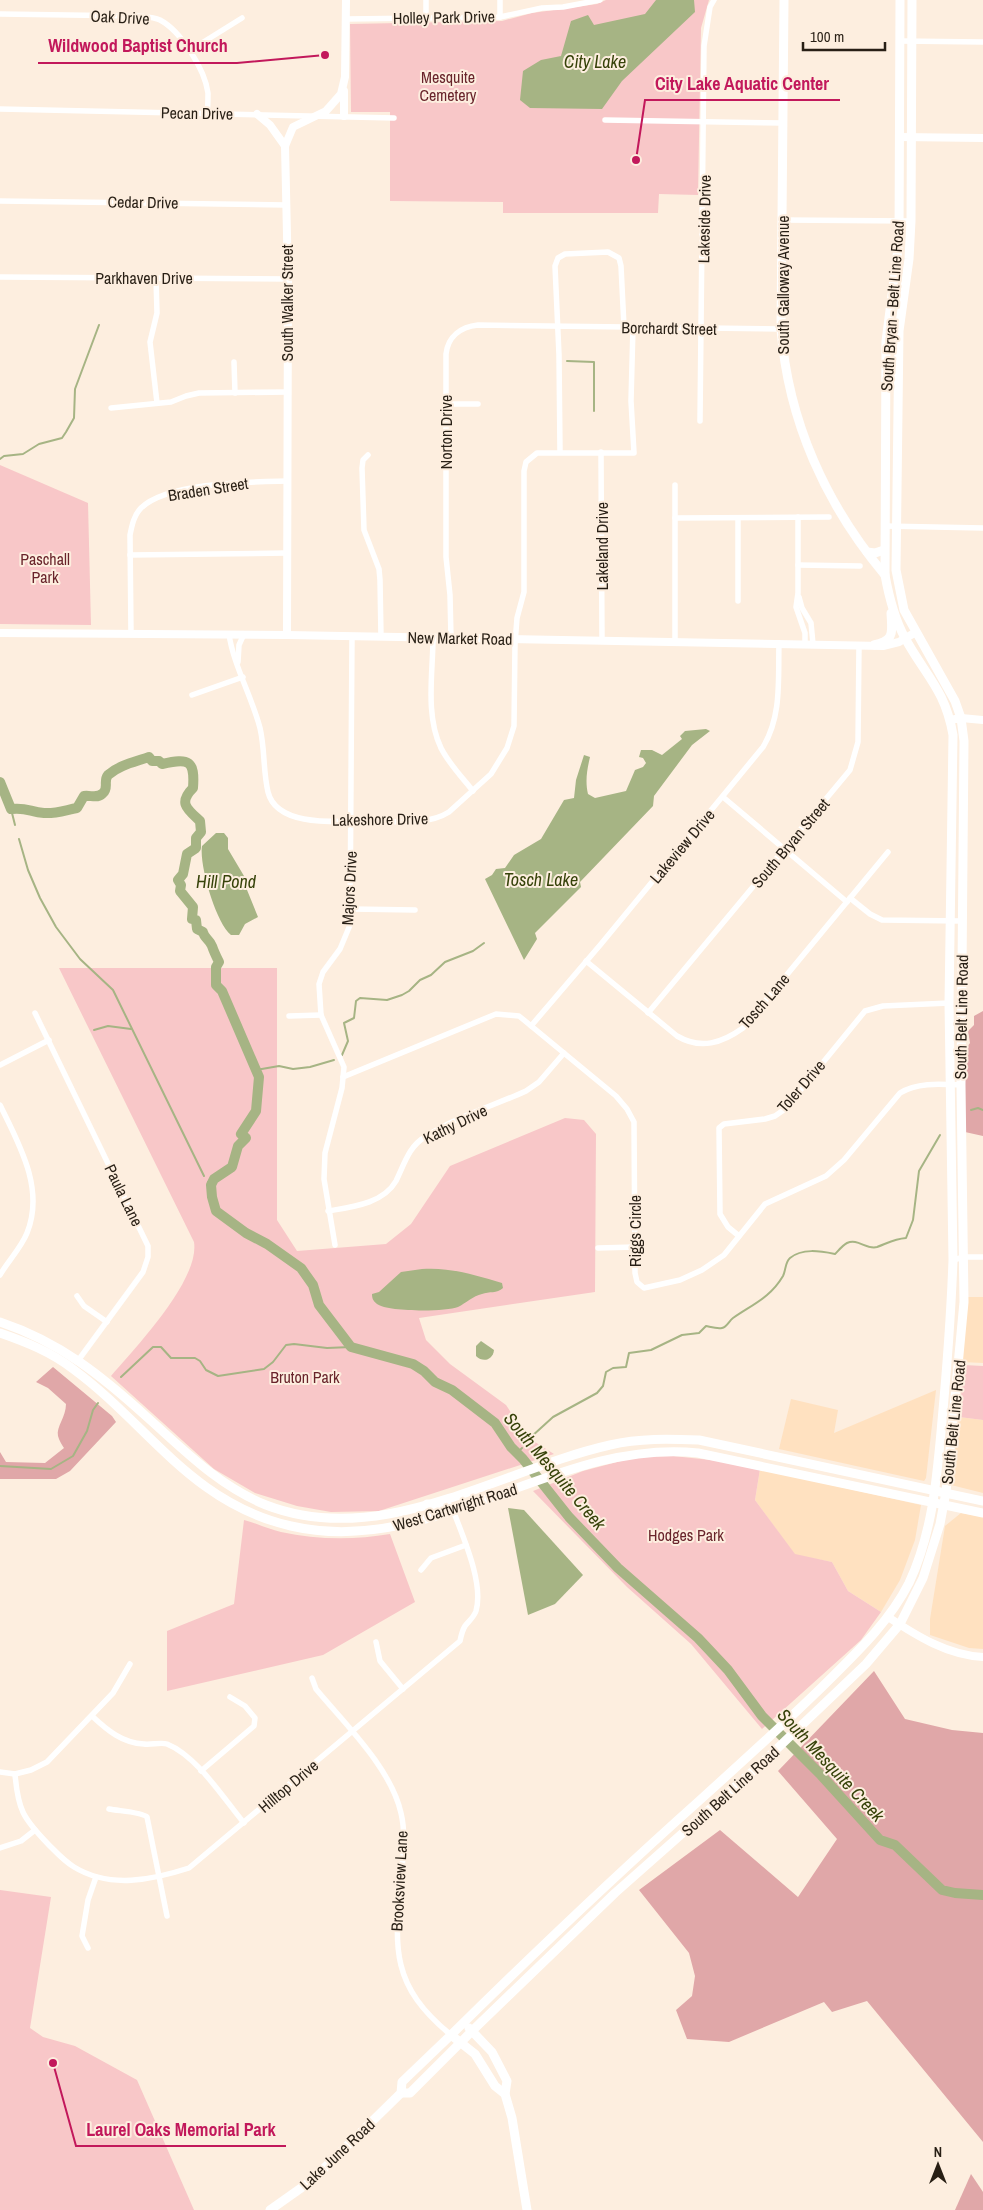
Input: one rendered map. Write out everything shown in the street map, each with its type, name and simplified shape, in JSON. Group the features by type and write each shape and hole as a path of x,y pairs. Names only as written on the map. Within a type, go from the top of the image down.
{"main road":[{"name":"South Galloway Avenue","path":"784,0 781,329 787,383 805,443 846,519 867,552 885,575 891,578 899,603 904,610"},
{"name":"South Bryan - Belt Line Road","path":"900,0 897,257 886,341 884,550 885,575 890,603 906,639"},
{"name":"South Bryan - Belt Line Road","path":"912,0 911,221 909,259 899,331 896,570 904,610 916,632"},
{"path":"900,83 912,83"},
{"path":"884,460 897,461"},
{"path":"867,552 875,553 884,550"},
{"path":"874,645 885,642 890,637 890,603"},
{"name":"South Belt Line Road","path":"472,2031 615,1893 763,1762 866,1664 900,1624 923,1578 932,1553 946,1492 964,1302 961,1085 964,741 961,718 949,688 916,632"},
{"name":"South Belt Line Road","path":"451,2035 594,1895 756,1749 861,1649 888,1617 908,1583 919,1557 934,1501 945,1388 953,1260 950,1173 949,1003 953,735 941,693 906,639"},
{"path":"952,795 964,796"},
{"path":"952,833 963,833"},
{"path":"950,978 962,978"},
{"path":"950,1173 963,1173"},
{"name":"West Cartwright Road","path":"0,1322 48,1341 79,1360 149,1419 198,1464 239,1492 267,1506 314,1517 339,1519 392,1514 475,1489 566,1458 631,1441 656,1438 699,1440 935,1489 983,1501"},
{"name":"West Cartwright Road","path":"0,1333 44,1350 73,1368 190,1476 232,1503 261,1517 288,1525 336,1531 374,1530 400,1526 614,1457 674,1450 809,1475 983,1513"},
{"path":"945,1388 947,1395 946,1418 949,1422 953,1423"},
{"path":"138,1429 149,1419"},
{"path":"698,1453 699,1440"},
{"path":"809,1475 810,1464"},
{"path":"427,1504 449,1507 453,1510 456,1503 473,1494 475,1489"},
{"path":"232,1503 239,1492"},
{"path":"556,1932 564,1942"},
{"path":"464,2022 492,2052 507,2081 505,2094 512,2118 527,2210"},
{"name":"Lake June Road","path":"401,2093 410,2093 472,2031"},
{"path":"451,2035 475,2054 495,2086 505,2094"},
{"name":"Lake June Road","path":"270,2210 311,2181 401,2093 402,2082 451,2035"}],"street":[{"path":"344,116 346,0"},
{"path":"426,0 426,18"},
{"path":"500,0 500,17"},
{"name":"Holley Park Drive","path":"346,19 500,17 542,8 562,7 600,0"},
{"name":"Lakeside Drive","path":"700,421 705,121 704,46 708,17 714,0"},
{"name":"Oak Drive","path":"0,14 153,18 162,21 184,40 202,74 208,92 208,113"},
{"path":"189,51 242,18"},
{"path":"900,41 983,42"},
{"path":"285,146 293,127 310,117 326,111 339,98 344,86"},
{"name":"Pecan Drive","path":"0,109 394,118"},
{"path":"257,114 270,126 285,146"},
{"path":"605,120 784,123"},
{"path":"899,137 983,138"},
{"name":"South Walker Street","path":"285,146 288,279 287,635"},
{"name":"Cedar Drive","path":"0,201 286,205"},
{"path":"783,220 911,221"},
{"path":"560,452 555,266 558,258 565,254 608,252 619,258 622,266 624,327"},
{"name":"Parkhaven Drive","path":"0,277 288,279"},
{"path":"156,278 157,313 150,342 157,404"},
{"name":"Borchardt Street","path":"558,325 781,329"},
{"name":"Norton Drive","path":"451,638 450,595 446,557 447,344 458,331 469,326 558,325"},
{"name":"Lakeshore Drive","path":"229,634 231,649 238,662 260,730 269,794 274,804 289,816 300,819 419,822 442,817 459,805 491,774 502,758 510,739 515,712 517,618 524,592 526,462 537,453 634,453 631,401 633,327"},
{"path":"234,362 235,393"},
{"path":"111,408 171,402 200,393 287,392"},
{"path":"446,404 478,404"},
{"name":"Lakeland Drive","path":"602,452 602,640"},
{"path":"368,455 363,460 362,468 364,530 379,569 382,596 381,637"},
{"name":"Braden Street","path":"131,634 130,535 133,520 140,508 160,496 227,483 287,481"},
{"path":"675,484 675,642"},
{"path":"798,517 797,613 809,644"},
{"path":"675,518 828,517"},
{"path":"738,518 738,601"},
{"path":"884,526 983,528"},
{"path":"130,555 287,554"},
{"path":"798,565 860,566"},
{"path":"798,594 802,608 812,624 809,644"},
{"name":"New Market Road","path":"0,633 244,634 892,645 916,632"},
{"name":"Lakeshore Drive","path":"238,662 239,645 244,634"},
{"name":"Majors Drive","path":"335,1245 324,1179 325,1153 344,1078 344,1067 321,1015 320,984 323,972 347,935 350,925 352,636"},
{"path":"433,638 432,708 435,728 440,747 452,766 473,791"},
{"name":"Lakeview Drive","path":"530,1026 763,747 771,734 777,710 779,643"},
{"name":"South Bryan Street","path":"648,1013 842,782 850,770 856,755 858,742 859,645"},
{"path":"192,695 243,677"},
{"path":"950,720 961,718 983,720"},
{"path":"723,797 785,848 826,886 870,914 882,920 962,921"},
{"name":"Tosch Lane","path":"586,961 677,1036 694,1044 706,1044 729,1038 743,1028 888,852"},
{"path":"351,909 415,910"},
{"name":"Toler Drive","path":"738,1236 728,1228 720,1214 718,1133 721,1126 771,1118 784,1109 865,1011 884,1006 949,1003"},
{"name":"Paula Lane","path":"35,1013 148,1246 148,1257 143,1272 73,1368"},
{"name":"Riggs Circle","path":"344,1078 496,1014 519,1016 616,1096 627,1109 634,1122 637,1282 644,1288 680,1280 702,1270 724,1255 765,1204 826,1176 844,1160 900,1094 916,1086 961,1085"},
{"path":"289,1016 321,1015"},
{"path":"0,1065 49,1040"},
{"name":"Kathy Drive","path":"328,1211 363,1204 376,1198 395,1183 417,1142 436,1130 526,1091 539,1082 564,1053"},
{"path":"0,1105 28,1167 33,1190 33,1208 26,1235 0,1275"},
{"path":"598,1248 635,1247"},
{"path":"953,1260 964,1257 983,1257"},
{"path":"77,1296 84,1306 107,1322"},
{"name":"Hilltop Drive","path":"15,1774 20,1808 35,1830 74,1867 96,1877 126,1881 159,1876 189,1868 460,1641 464,1628 476,1612 478,1600 476,1582 466,1545 453,1510"},
{"path":"421,1570 431,1558 466,1545"},
{"path":"888,1617 926,1640 953,1652 983,1657"},
{"path":"376,1642 380,1661 403,1689"},
{"path":"0,1772 15,1774 31,1770 47,1762 121,1683 130,1664"},
{"name":"Brooksview Lane","path":"312,1678 316,1689 389,1780 402,1814 403,1861 396,1939 401,1965 408,1984 422,2009 451,2035"},
{"path":"201,1771 254,1726 255,1718 246,1706 230,1697"},
{"path":"92,1716 110,1732 124,1740 143,1744 166,1744 201,1771 244,1823"},
{"path":"109,1808 126,1813 143,1813 147,1817 167,1916"},
{"path":"0,1848 21,1841 35,1830"},
{"path":"88,1948 82,1936 88,1900 96,1877"}],"shaded area":[{"path":"983,1011 983,1136 965,1132 965,1050 970,1043 968,1031 974,1025 974,1016"},
{"path":"967,1297 983,1297 983,1363 962,1362"},
{"path":"53,1367 112,1416 116,1422 70,1471 56,1479 0,1479 0,1452 6,1462 45,1463 64,1448 58,1433 66,1404 48,1388 36,1382"},
{"path":"936,1390 926,1478 924,1481 779,1449 791,1399 838,1410 834,1433"},
{"path":"959,1417 983,1420 983,1493 951,1485"},
{"path":"760,1469 921,1505 915,1540 900,1580 881,1612 848,1591 832,1562 795,1555 755,1500"},
{"path":"961,1513 983,1517 983,1649 969,1648 930,1635 930,1619 945,1526"},
{"path":"874,1671 905,1719 952,1730 983,1733 983,2142 867,2001 832,2012 824,2002 729,2042 687,2039 676,2010 692,1996 695,1976 689,1953 639,1890 720,1830 798,1897 837,1839 778,1771"},
{"path":"971,2174 983,2192 983,2210 955,2210"}],"green space":[{"name":"Mesquite Cemetery","path":"606,0 709,0 701,28 698,195 659,194 658,213 503,213 503,202 390,201 390,112 351,112 350,24 502,21 532,13 597,4"},
{"name":"Paschall Park","path":"0,465 88,503 91,625 0,624"},
{"name":"Bruton Park","path":"59,968 277,968 277,1220 297,1251 386,1244 411,1224 450,1166 565,1118 584,1120 596,1134 595,1292 419,1318 426,1340 450,1364 506,1405 527,1437 554,1454 379,1511 331,1512 297,1506 255,1493 214,1469 111,1376 164,1313 177,1294 193,1258 194,1242"},
{"path":"964,1365 983,1366 983,1420 959,1417"},
{"name":"Hodges Park","path":"673,1456 720,1461 760,1469 755,1500 795,1554 832,1562 848,1591 881,1612 861,1640 762,1729 691,1644 627,1587 533,1491 583,1471 636,1457"},
{"path":"244,1520 281,1532 308,1537 350,1538 390,1534 415,1602 323,1655 167,1691 167,1631 234,1604"},
{"path":"0,1890 51,1897 30,2028 43,2037 75,2046 137,2080 194,2210 0,2210"}],"water":[{"name":"City Lake","path":"656,0 694,0 695,12 622,81 602,109 530,108 520,100 523,71 541,60 561,56 571,21 588,15 594,25 645,14"},
{"name":"Tosch Lake","path":"706,729 710,731 692,745 654,796 653,806 580,882 581,887 535,933 537,939 524,960 485,879 492,875 496,869 505,868 514,855 541,839 564,800 574,798 576,780 584,755 590,757 587,776 588,794 595,798 626,791 635,770 643,767 646,763 643,758 639,757 641,750 652,750 662,755 682,739 680,736 685,731"},
{"name":"Hill Pond","path":"216,833 224,833 228,838 228,849 244,876 245,885 258,917 245,924 239,935 231,935 225,929 214,907 203,866 202,846"},
{"path":"422,1269 452,1270 502,1283 503,1288 479,1295 451,1309 392,1309 383,1307 374,1301 372,1294 379,1292 401,1272"},
{"path":"481,1341 494,1350 492,1356 485,1360 476,1356 476,1346"},
{"path":"508,1508 524,1510 583,1575 555,1604 528,1615"}],"waterway":[{"path":"0,459 4,456 23,454 39,444 62,438 74,418 75,389 99,325"},
{"path":"567,361 594,362 594,411"},
{"name":"South Mesquite Creek","path":"0,782 11,809 52,813 77,808 84,796 101,795 106,789 108,775 127,764 149,757 152,761 159,761 162,764 179,761 188,763 193,772 193,788 188,793 185,802 188,809 200,821 201,832 196,838 196,848 187,854 183,874 178,880 181,885 180,891 193,907 192,919 196,920 197,929 203,932 219,962 216,967 216,985 222,991 259,1077 256,1111 241,1134 246,1138 238,1146 232,1167 214,1179 211,1185 216,1211 246,1233 267,1244 301,1268 313,1285 319,1305 351,1347 413,1364 424,1371 435,1382 452,1390 495,1423 511,1447 523,1459 569,1517 618,1568 698,1638 728,1670 762,1716 820,1774 880,1840 895,1845 942,1890 983,1895"},
{"path":"11,809 15,825"},
{"path":"19,839 28,870 40,898 56,927 80,959 113,990 204,1176"},
{"path":"342,1055 348,1041 344,1023 354,1018 356,1001 360,998 387,1000 402,995 420,980 431,975 445,962 473,951 484,943"},
{"path":"94,1030 108,1026 131,1029"},
{"path":"256,1070 279,1066 293,1069 310,1067 334,1060"},
{"path":"971,1110 978,1108 983,1110"},
{"path":"531,1437 553,1417 597,1393 603,1386 606,1372 613,1368 626,1367 629,1353 651,1350 682,1335 699,1333 706,1326 718,1328 725,1326 733,1318 773,1290 783,1276 788,1260 795,1255 811,1251 835,1254 845,1244 851,1242 869,1247 877,1247 894,1240 906,1238 913,1220 919,1171 940,1135"},
{"name":"South Mesquite Creek","path":"208,1182 211,1185"},
{"path":"121,1377 153,1347 161,1347 171,1358 195,1358 200,1361 206,1370 218,1376 264,1369 273,1362 286,1345 294,1344 327,1348 351,1347"},
{"path":"0,1466 51,1469 73,1456 87,1431 93,1410 98,1403"},
{"name":"South Mesquite Creek","path":"517,1453 522,1448"}],"place":[{"name":"Wildwood Baptist Church","path":"325,55"},
{"name":"City Lake Aquatic Center","path":"636,160"},
{"name":"Laurel Oaks Memorial Park","path":"53,2063"}]}
